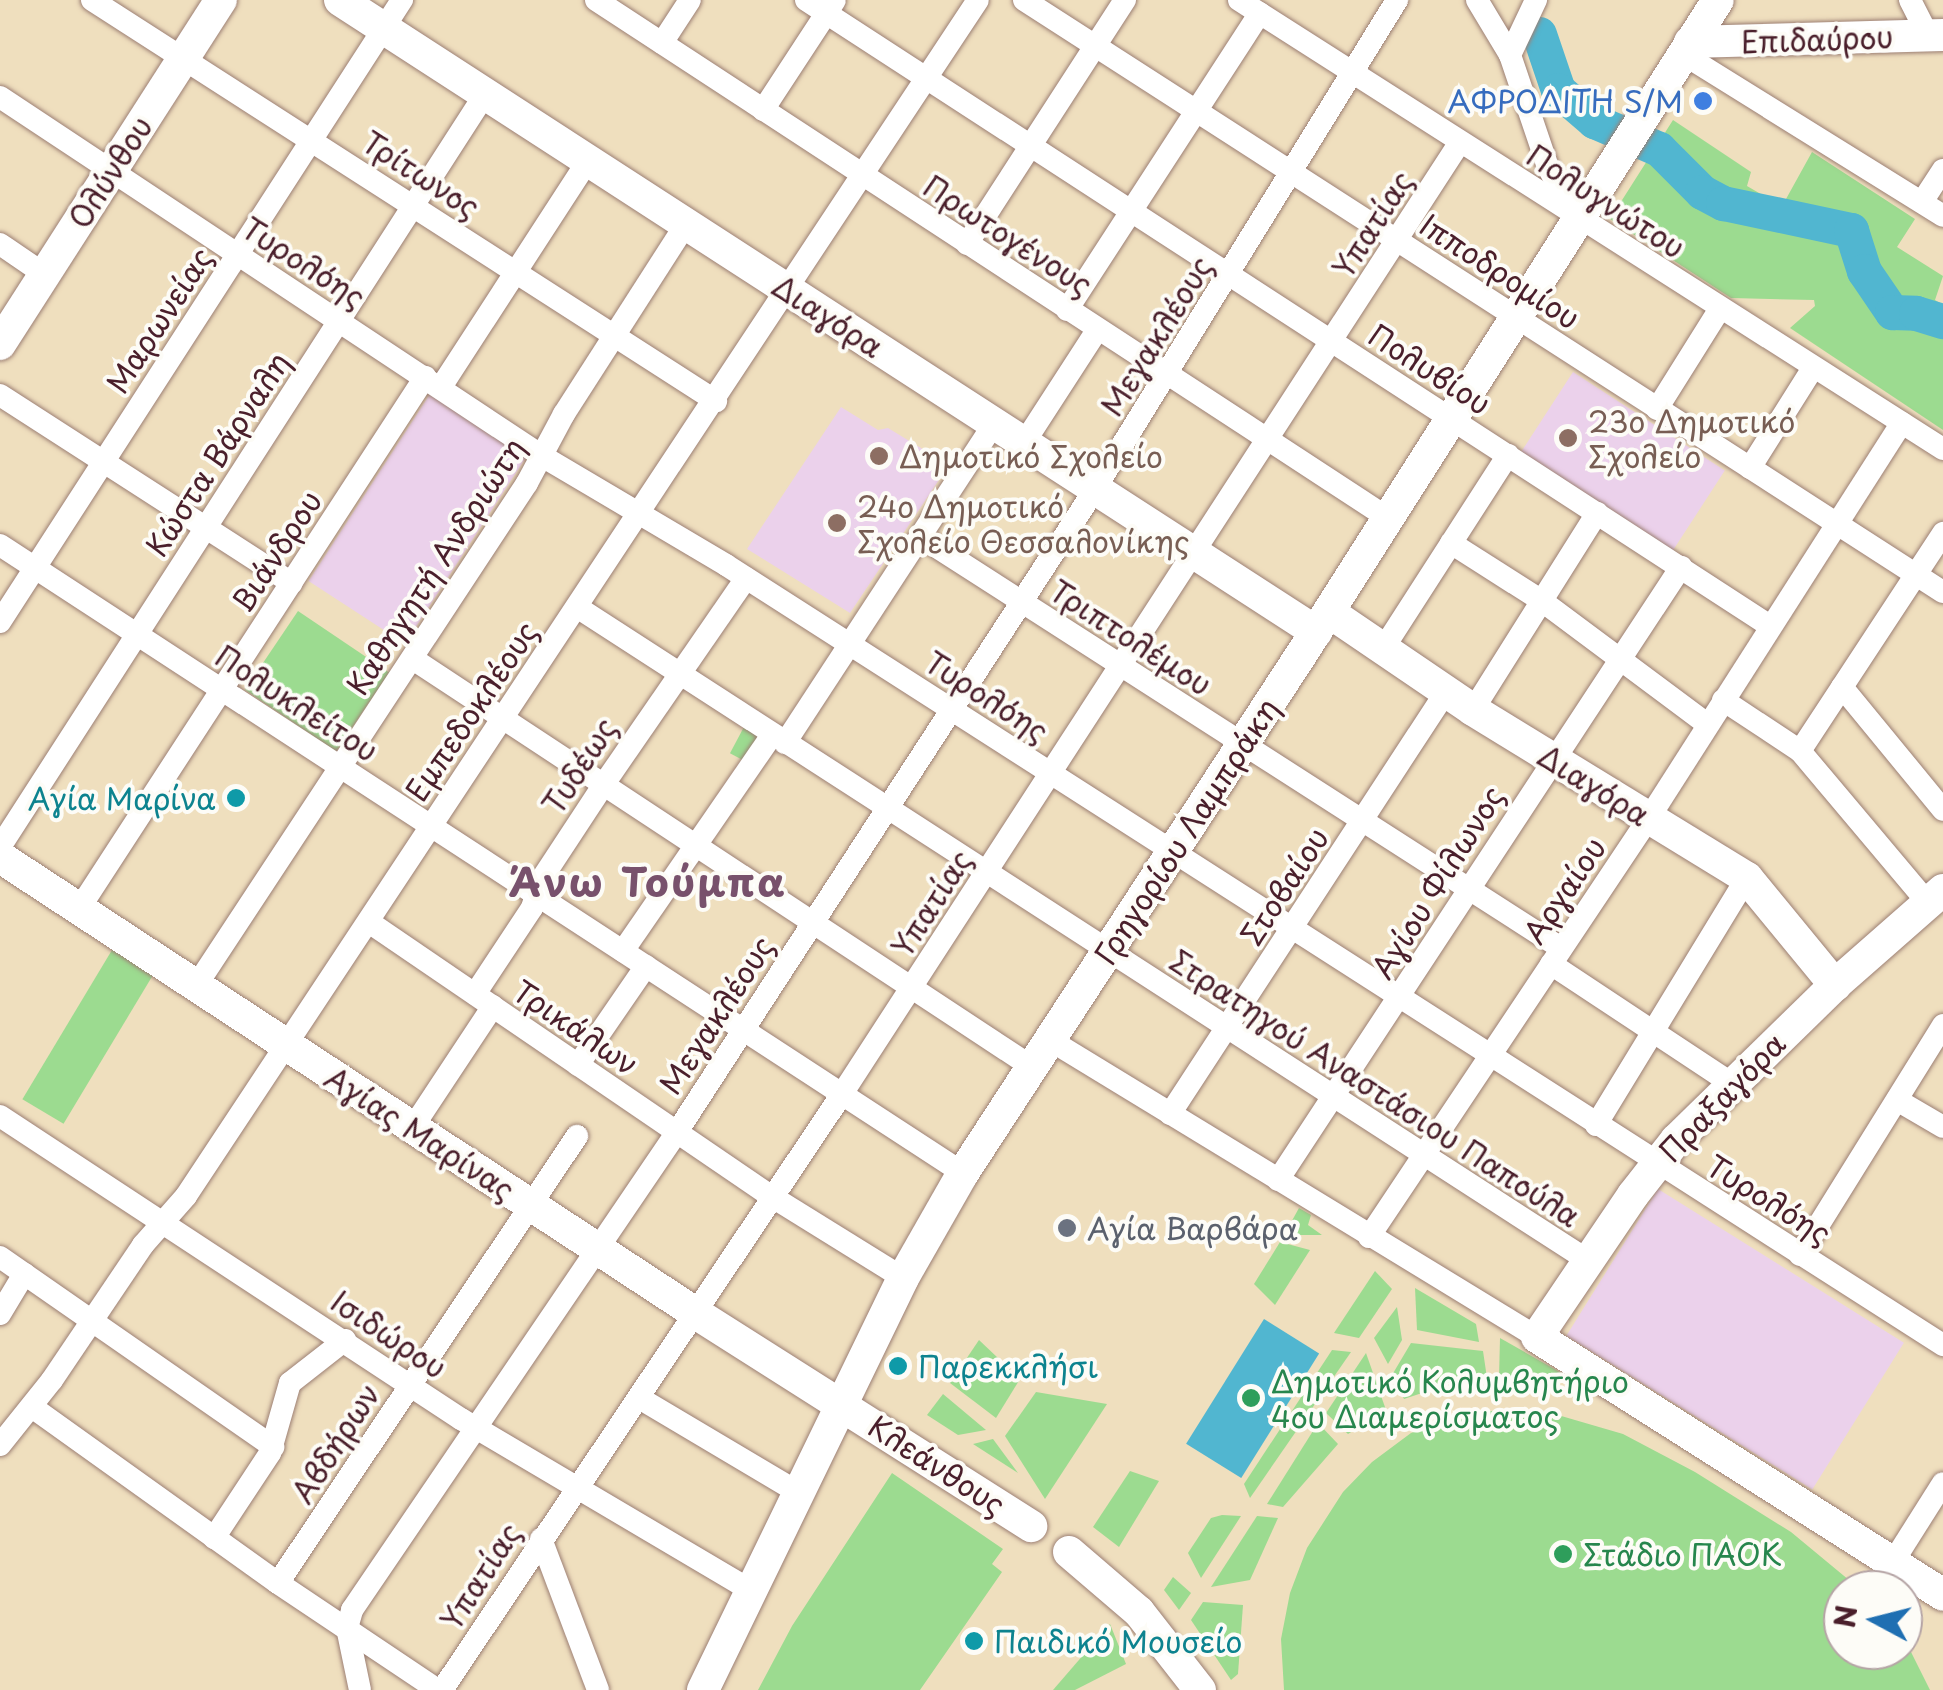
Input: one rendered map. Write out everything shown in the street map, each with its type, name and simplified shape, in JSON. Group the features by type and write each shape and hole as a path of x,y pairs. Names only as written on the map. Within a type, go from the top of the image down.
{"main road":[{"name":"Ολύνθου","path":"0,344 221,0"},
{"name":"Διαγόρα","path":"340,0 1195,554 1322,622 1383,649 1550,759 1746,878 1834,985"},
{"name":"Γρηγορίου Λαμπράκη","path":"703,1690 802,1494 902,1278 963,1173 1243,745 1718,0"},
{"name":"Επιδαύρου","path":"1686,48 1936,35"},
{"name":"Αγίας Μαρίνας","path":"0,857 697,1314 843,1404"},
{"name":"Πραξαγόρα","path":"1537,1337 1657,1163 1834,985 1936,896"},
{"path":"1537,1337 1943,1594"},
{"name":"Κλεάνθους","path":"843,1404 1031,1526"},
{"path":"1069,1552 1139,1612 1200,1690"}],"street":[{"name":"Τρίτωνος","path":"92,0 716,401"},
{"name":"Μαρωνείας","path":"0,622 402,0"},
{"name":"Πρωτογένους","path":"596,0 1388,518"},
{"path":"662,43 690,0"},
{"name":"Πολυβίου","path":"806,0 831,7 927,78 1770,626"},
{"name":"Εμπεδοκλέους","path":"0,1445 186,1196 288,1046 978,0"},
{"name":"Ιπποδρομίου","path":"1024,0 1943,592"},
{"path":"967,244 1125,0"},
{"name":"Πολυγνώτου","path":"1239,0 1943,449"},
{"name":"Μεγακλέους","path":"347,1628 352,1610 677,1132 1168,376 1397,0"},
{"path":"1476,0 1510,55 1548,167 1578,218"},
{"path":"1510,55 1536,0"},
{"path":"1910,0 1936,35"},
{"path":"763,110 831,7"},
{"path":"1066,310 1260,13"},
{"path":"1686,48 1943,216"},
{"name":"Κώστα Βάρναλη","path":"0,847 484,94"},
{"name":"Τυρολόης","path":"0,98 542,456 746,578 1943,1345"},
{"name":"Υπατίας","path":"440,1690 540,1538 642,1398 774,1198 1460,142"},
{"name":"Βιάνδρου","path":"80,909 292,583 515,272 588,161"},
{"path":"1922,202 1943,170"},
{"name":"Καθηγητή Ανδριώτη","path":"196,986 413,658 686,224"},
{"path":"0,244 44,274"},
{"path":"1657,409 1720,310"},
{"path":"1024,443 1098,330"},
{"path":"1750,468 1813,368"},
{"path":"0,396 292,583"},
{"path":"623,951 697,844 850,645 994,424"},
{"name":"Αργαίου","path":"1370,1237 1648,818 1902,424"},
{"path":"1383,649 1508,455"},
{"name":"Στοβαίου","path":"1170,1114 1362,820 1542,601 1597,513"},
{"path":"1800,751 1943,533"},
{"name":"Τριπτολέμου","path":"920,537 1467,888 1732,1084"},
{"path":"1451,543 1542,601 1707,724"},
{"name":"Πολυκλείτου","path":"0,545 963,1173"},
{"name":"Αγίου Φίλωνος","path":"1278,1180 1550,759 1681,567"},
{"name":"Τυδέως","path":"412,1128 484,1000 536,894 604,784 746,578"},
{"name":"Στρατηγού Αναστάσιου Παπούλα","path":"576,608 1587,1260"},
{"path":"413,658 912,986 1170,1114 1537,1337"},
{"path":"1842,687 1943,810"},
{"path":"1723,700 1800,751 1936,896"},
{"path":"1596,1125 1746,878"},
{"name":"Τρικάλων","path":"368,922 774,1198 902,1278"},
{"path":"578,1064 646,966"},
{"path":"1800,1255 1943,1025"},
{"path":"1897,1100 1943,1127"},
{"name":"Ισιδώρου","path":"0,1116 410,1384 752,1590"},
{"name":"Αβδήρων","path":"278,1583 577,1136"},
{"path":"0,1257 273,1447"},
{"path":"0,1314 24,1274"},
{"path":"214,1538 273,1447 290,1383 345,1340"},
{"path":"642,1398 802,1494"},
{"path":"32,1406 278,1583 440,1690"},
{"path":"1893,1562 1943,1483"},
{"path":"540,1538 598,1690"},
{"path":"347,1628 360,1690"}],"shaded area":[{"path":"1573,372 1725,471 1670,555 1518,457"},
{"path":"430,394 526,457 405,644 309,581"},
{"name":"24ο Δημοτικό Σχολείο Θεσσαλονίκης","path":"841,407 878,430 888,428 949,465 850,613 747,549"},
{"path":"1658,1189 1904,1343 1812,1489 1566,1336"}],"green space":[{"path":"1673,120 1751,172 1747,186 1778,204 1786,199 1812,152 1915,219 1897,247 1943,276 1935,300 1943,305 1943,430 1790,328 1815,306 1814,300 1731,298 1610,219"},
{"path":"298,611 389,673 336,751 245,690"},
{"path":"745,725 766,736 751,765 730,753"},
{"path":"112,950 153,975 64,1124 22,1099"},
{"path":"1299,1208 1311,1215 1308,1225 1322,1235 1284,1235"},
{"path":"1280,1242 1310,1250 1275,1305 1254,1284"},
{"path":"1375,1271 1392,1289 1359,1338 1334,1333"},
{"path":"1415,1288 1476,1324 1479,1342 1417,1330"},
{"path":"1397,1307 1402,1340 1388,1364 1374,1338"},
{"path":"1500,1338 1565,1375 1564,1381 1499,1378"},
{"path":"979,1340 1020,1379 996,1418 950,1383"},
{"path":"1411,1343 1483,1351 1487,1378 1455,1382 1404,1399 1392,1375"},
{"path":"1332,1350 1351,1352 1250,1498 1244,1484"},
{"path":"1366,1353 1386,1410 1348,1434 1326,1413"},
{"path":"1036,1392 1107,1404 1045,1499 1005,1436"},
{"path":"943,1394 986,1430 958,1435 927,1415"},
{"name":"Στάδιο ΠΑΟΚ","path":"1514,1409 1551,1413 1623,1434 1695,1472 1791,1532 1837,1570 1823,1570 1823,1670 1920,1670 1930,1690 1284,1690 1281,1639 1290,1593 1307,1548 1343,1492 1372,1462 1411,1433 1470,1413"},
{"path":"1318,1423 1338,1444 1283,1507 1267,1504"},
{"path":"993,1439 1018,1473 973,1444"},
{"path":"1130,1471 1159,1481 1119,1547 1093,1527"},
{"path":"892,1473 1003,1549 992,1564 1002,1572 920,1690 758,1690 792,1626"},
{"path":"1241,1516 1201,1578 1188,1553 1211,1518"},
{"path":"1257,1516 1278,1518 1250,1580 1211,1587"},
{"path":"1173,1577 1191,1593 1179,1610 1164,1590"},
{"path":"1203,1602 1243,1605 1238,1674 1231,1680 1191,1620"},
{"path":"1110,1624 1126,1664 1075,1690 1053,1690"}],"water":[{"name":"Δημοτικό Κολυμβητήριο 4ου Διαμερίσματος","path":"1264,1319 1319,1353 1241,1478 1186,1444"}],"waterway":[{"path":"1539,34 1558,90 1594,121 1659,149 1702,192 1723,203 1851,230 1864,271 1892,312 1916,313 1943,321"}],"place":[{"name":"ΑΦΡΟΔΙΤΗ S/M","path":"1703,101"},
{"name":"23ο Δημοτικό Σχολείο","path":"1568,438"},
{"name":"Δημοτικό Σχολείο","path":"879,456"},
{"name":"24ο Δημοτικό Σχολείο Θεσσαλονίκης","path":"837,523"},
{"name":"Αγία Μαρίνα","path":"236,798"},
{"name":"Αγία Βαρβάρα","path":"1067,1228"},
{"name":"Παρεκκλήσι","path":"898,1366"},
{"name":"Δημοτικό Κολυμβητήριο 4ου Διαμερίσματος","path":"1251,1398"},
{"name":"Στάδιο ΠΑΟΚ","path":"1563,1554"},
{"name":"Παιδικό Μουσείο","path":"974,1641"}],"district":[{"name":"Άνω Τούμπα","path":"648,881"}]}
